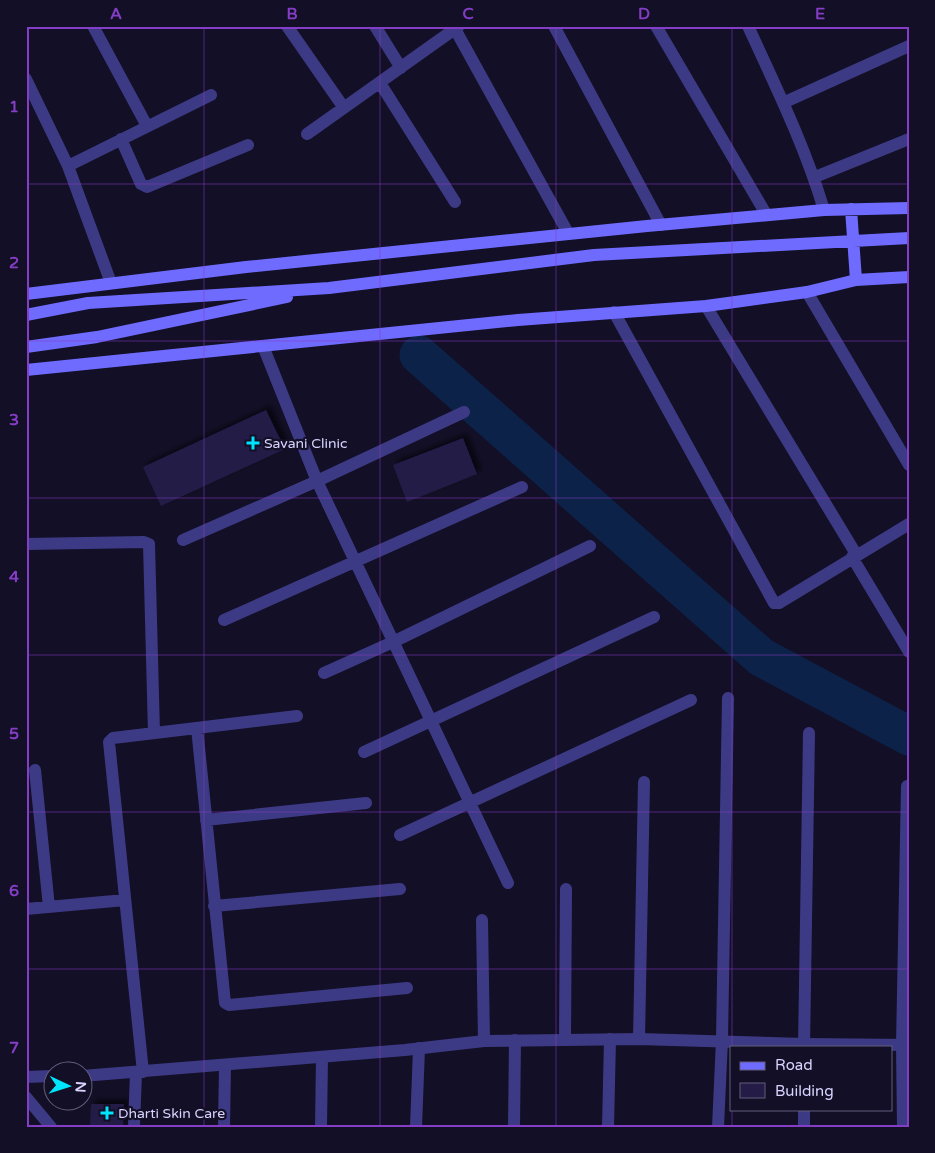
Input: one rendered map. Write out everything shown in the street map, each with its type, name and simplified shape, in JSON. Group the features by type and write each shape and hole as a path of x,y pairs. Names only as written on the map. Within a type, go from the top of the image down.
{"main road":[{"path":"26,294 246,267 568,233 766,214 824,210 909,208"},
{"path":"851,209 856,280"},
{"path":"26,315 88,302 329,288 594,255 909,238"},
{"path":"26,370 518,320 706,306 807,292 856,280 909,277"},
{"path":"26,346 97,337 329,288"}],"street":[{"path":"93,26 147,126"},
{"path":"287,26 344,108"},
{"path":"375,26 401,68"},
{"path":"554,26 661,225"},
{"path":"656,26 766,214"},
{"path":"749,27 784,102 815,178 824,210"},
{"path":"307,134 457,28 568,233"},
{"path":"784,102 909,46"},
{"path":"26,79 68,166 111,284"},
{"path":"380,83 455,202"},
{"path":"68,166 211,95"},
{"path":"122,139 141,184 147,187 248,145"},
{"path":"815,178 909,139"},
{"path":"807,292 909,466"},
{"path":"706,306 909,652"},
{"path":"614,312 772,601 779,602 909,524"},
{"path":"263,346 317,481 508,883"},
{"path":"184,540 317,481 464,412"},
{"path":"224,620 522,487"},
{"path":"26,544 144,542 149,544 154,733"},
{"path":"324,673 393,642 590,546"},
{"path":"364,752 654,617"},
{"path":"718,1127 722,1040 728,698"},
{"path":"400,835 691,700"},
{"path":"134,1127 140,1072 109,742 113,738 297,716"},
{"path":"197,728 224,1001 227,1005 407,988"},
{"path":"804,1045 809,733"},
{"path":"35,770 49,906"},
{"path":"639,1039 644,782"},
{"path":"902,1127 905,1045 907,786"},
{"path":"206,820 366,803"},
{"path":"214,906 400,888"},
{"path":"565,1039 566,889"},
{"path":"26,909 125,900"},
{"path":"482,920 484,1041"},
{"path":"608,1127 610,1039"},
{"path":"92,1075 322,1057 484,1041 639,1039 722,1040 804,1045 905,1045"},
{"path":"514,1127 515,1040"},
{"path":"416,1127 419,1048"},
{"path":"321,1127 322,1057"},
{"path":"224,1127 225,1065"},
{"path":"26,1076 42,1076"},
{"path":"26,1097 51,1127"},
{"path":"804,1110 804,1127"}],"building":[{"path":"266,410 285,449 161,506 143,467"},
{"path":"463,438 477,474 407,502 393,465"},
{"path":"92,1104 124,1104 123,1127 90,1127"}],"waterway":[{"path":"419,355 761,657 909,736"}],"place":[{"name":"Savani Clinic","path":"253,443"},
{"name":"Dharti Skin Care","path":"107,1113"}]}
